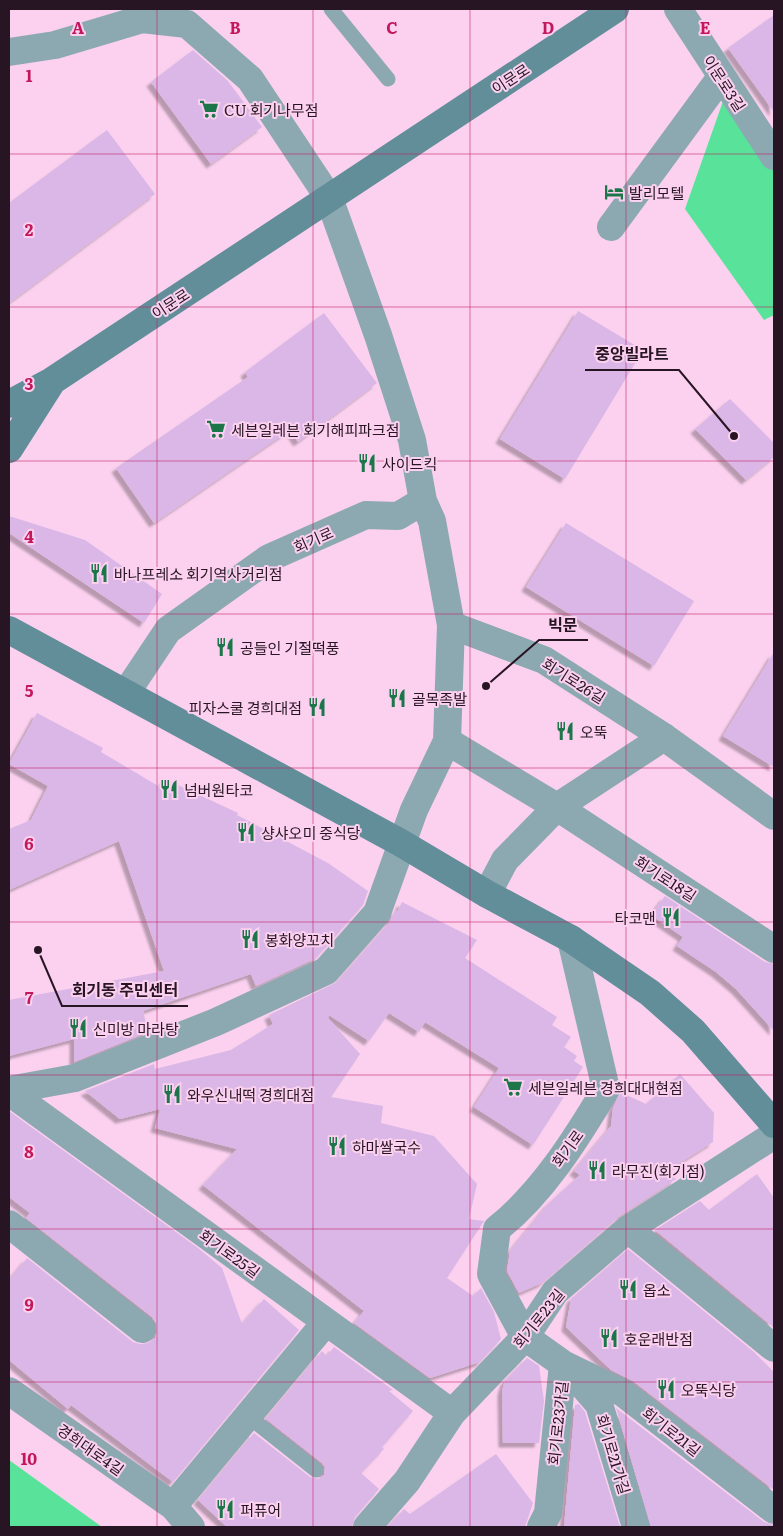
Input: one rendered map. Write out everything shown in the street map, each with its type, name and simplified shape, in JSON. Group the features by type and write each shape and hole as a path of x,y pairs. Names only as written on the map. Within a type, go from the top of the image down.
{"main road":[{"name":"이문로","path":"9,404 52,381 615,9"},
{"path":"9,449 52,381"},
{"path":"9,630 401,843 487,894 571,939 650,993 693,1031 774,1124"}],"street":[{"name":"이문로3길","path":"678,9 774,156"},
{"path":"9,52 55,45 142,19 182,16 250,79 329,198 378,335 412,440 424,500 432,521 451,625 447,741 401,843"},
{"path":"611,227 721,77"},
{"name":"회기로","path":"126,693 168,630 269,558 366,515 398,516 424,500"},
{"name":"회기로26길","path":"451,625 544,660 664,737 774,816"},
{"path":"487,894 505,860 557,807 664,737"},
{"name":"회기로18길","path":"447,741 557,807 774,949"},
{"name":"회기로25길","path":"9,1091 75,1078 216,1022 326,971 376,913 401,843"},
{"name":"회기로","path":"525,1337 491,1274 497,1229 519,1212 574,1141 606,1089 571,939"},
{"name":"회기로25길","path":"9,1091 452,1414"},
{"name":"회기로23길","path":"367,1527 407,1481 452,1414 525,1337 555,1292 628,1229 774,1135"},
{"path":"9,1224 142,1329"},
{"path":"628,1229 774,1348"},
{"path":"169,1512 326,1322"},
{"name":"회기로23가길","path":"525,1337 563,1364 548,1512 541,1527"},
{"name":"회기로21길","path":"563,1364 623,1393 774,1510"},
{"name":"회기로21가길","path":"563,1364 599,1404 636,1527"},
{"name":"경희대로4길","path":"9,1391 191,1527"}],"lane":[{"path":"331,9 388,79"},
{"path":"248,1417 316,1470"}],"green space":[{"path":"728,87 774,156 774,315 764,320 685,209"},
{"path":"9,1460 102,1527 9,1527"}],"building":[{"path":"774,15 774,112 728,48"},
{"path":"193,50 228,81 262,127 211,164 151,82"},
{"path":"107,130 155,194 9,303 9,203"},
{"path":"578,311 643,350 565,479 500,439"},
{"path":"324,313 377,383 298,442 290,430 154,523 116,468 248,377 245,372"},
{"path":"730,399 774,443 774,457 746,480 695,429"},
{"path":"9,516 85,540 162,594 144,623 9,533"},
{"path":"566,523 694,601 654,666 526,587"},
{"path":"774,652 774,767 723,736"},
{"path":"37,713 103,748 101,752 160,787 165,779 238,813 237,815 328,863 368,891 363,905 316,958 256,986 251,974 143,1011 148,1032 74,1062 74,1039 9,1056 9,1000 164,971 119,841 9,890 9,829 31,820 48,786 9,764"},
{"path":"665,896 765,962 774,964 774,1031 736,989 716,972 677,946 683,937 651,915"},
{"path":"402,902 477,940 465,958 557,1017 552,1025 571,1037 564,1047 577,1056 574,1061 583,1067 533,1145 474,1107 499,1068 425,1022 419,1032 389,1013 369,1041 329,1015 328,1018 360,1054 331,1097 383,1106 381,1123 434,1136 477,1184 469,1219 484,1221 447,1278 473,1296 481,1288 494,1312 501,1339 480,1362 430,1378 354,1323 364,1311 203,1185 237,1149 155,1128 160,1109 120,1119 85,1091 154,1064 155,1069 231,1050 273,1024 269,1015 337,982 389,923 395,910 397,912"},
{"path":"680,1074 714,1113 713,1142 667,1171 676,1179 618,1217 542,1283 519,1293 507,1271 510,1251 548,1204 580,1175 574,1171 611,1126 613,1108 620,1092 646,1104"},
{"path":"9,1111 198,1248 222,1268 242,1324 264,1299 299,1330 173,1482 71,1405 68,1409 9,1360 9,1280 27,1258 133,1342 140,1344 148,1343 155,1338 157,1331 156,1323 152,1317 26,1218 30,1213 9,1197"},
{"path":"757,1174 774,1198 773,1327 655,1230 700,1201 709,1210"},
{"path":"628,1249 754,1352 774,1372 774,1490 633,1381 611,1370 566,1327 571,1299"},
{"path":"334,1347 393,1390 389,1391 413,1411 382,1447 384,1449 361,1473 379,1489 355,1517 352,1527 227,1527 198,1500 254,1433 310,1477 319,1479 324,1475 325,1467 322,1463 266,1419 322,1351 327,1356"},
{"path":"527,1358 539,1366 544,1401 539,1443 503,1443 502,1391 505,1381"},
{"path":"579,1404 585,1412 620,1527 564,1527 575,1405"},
{"path":"616,1408 764,1522 774,1525 774,1527 651,1527"},
{"path":"496,1454 533,1503 525,1527 387,1527 404,1509 410,1514"}],"place":[{"name":"CU 회기나무점","path":"209,109"},
{"name":"발리모텔","path":"614,192"},
{"name":"세븐일레븐 회기해피파크점","path":"216,429"},
{"name":"중앙빌라트","path":"734,436"},
{"name":"사이드킥","path":"367,463"},
{"name":"바나프레소 회기역사거리점","path":"99,573"},
{"name":"공들인 기절떡풍","path":"225,647"},
{"name":"빅문","path":"486,686"},
{"name":"골목족발","path":"397,698"},
{"name":"피자스쿨 경희대점","path":"317,707"},
{"name":"오뚝","path":"565,731"},
{"name":"넘버원타코","path":"169,789"},
{"name":"샹샤오미 중식당","path":"246,832"},
{"name":"타코맨","path":"671,917"},
{"name":"봉화양꼬치","path":"250,939"},
{"name":"회기동 주민센터","path":"38,950"},
{"name":"신미방 마라탕","path":"78,1028"},
{"name":"세븐일레븐 경희대대현점","path":"513,1087"},
{"name":"와우신내떡 경희대점","path":"172,1094"},
{"name":"하마쌀국수","path":"337,1146"},
{"name":"라무진(회기점)","path":"597,1170"},
{"name":"옵소","path":"628,1289"},
{"name":"호운래반점","path":"609,1338"},
{"name":"오뚝식당","path":"666,1389"},
{"name":"퍼퓨어","path":"225,1509"}]}
